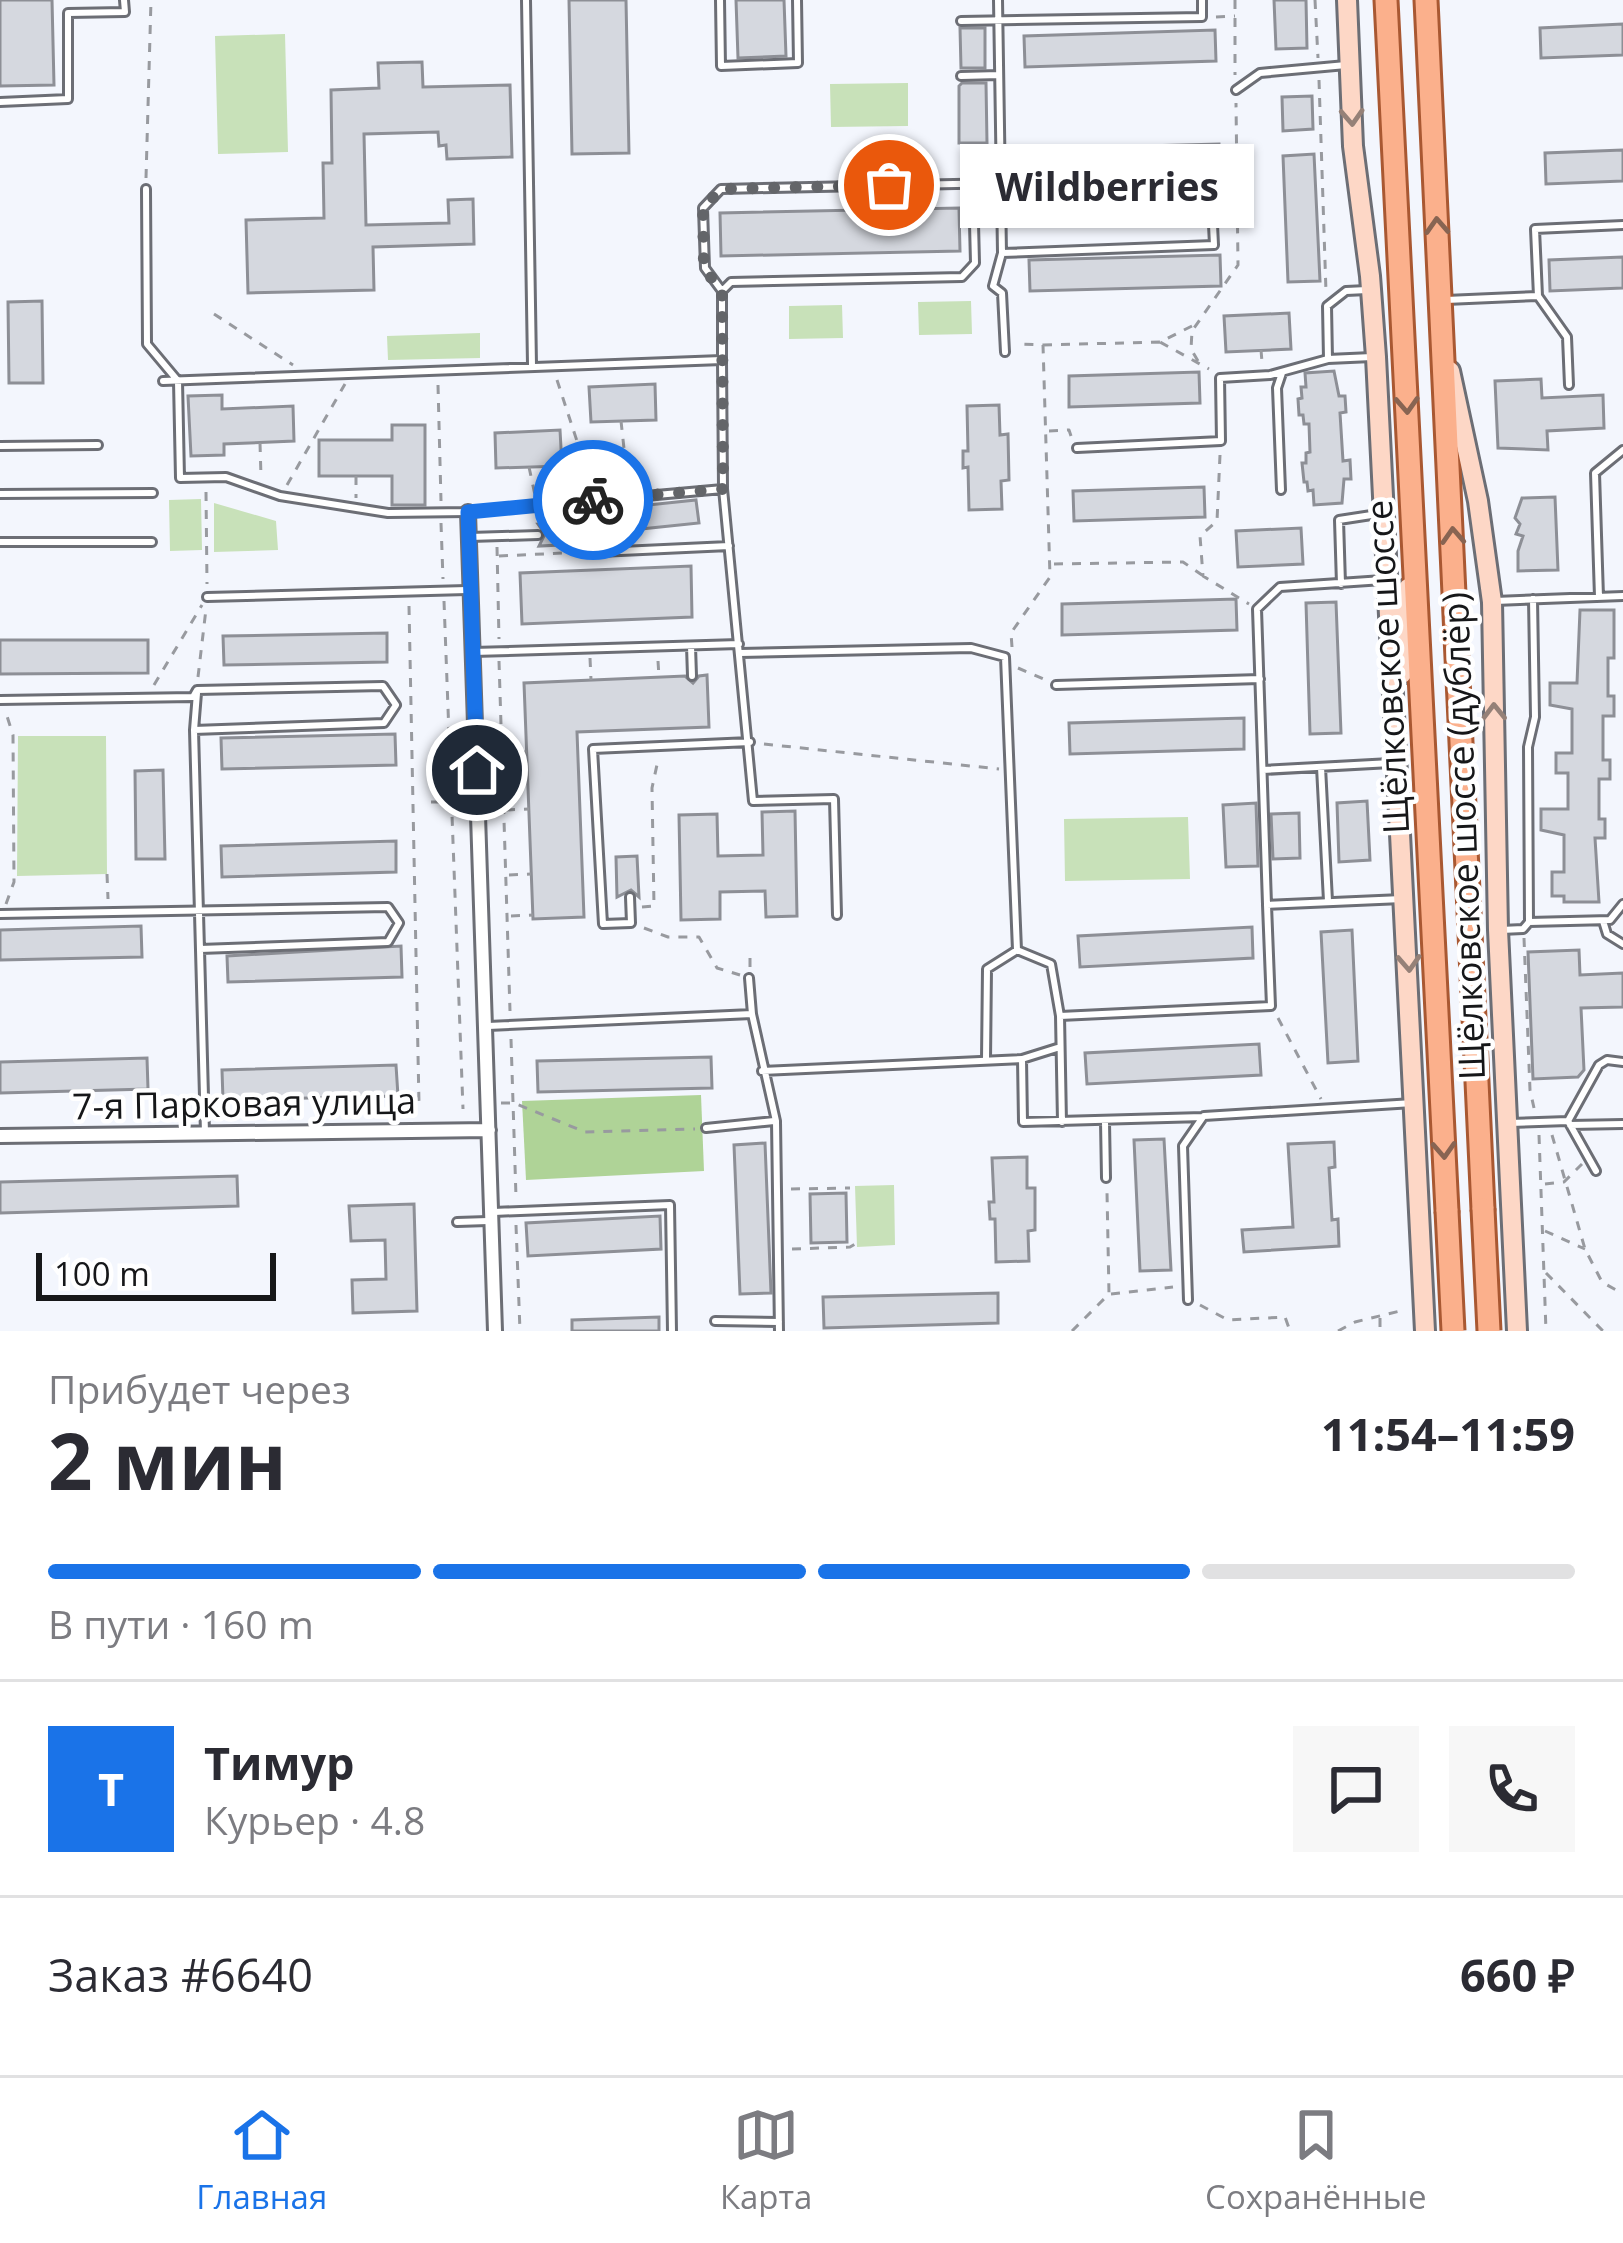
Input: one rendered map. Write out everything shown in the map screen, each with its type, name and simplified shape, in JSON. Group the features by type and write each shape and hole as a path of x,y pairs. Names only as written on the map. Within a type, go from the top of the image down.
{"main road":[{"name":"Щёлковское шоссе (дублёр)","path":"1347,0 1353,146 1376,357 1425,1331"},
{"name":"Щёлковское шоссе","path":"1386,0 1457,1331"},
{"name":"Щёлковское шоссе","path":"1426,0 1486,1331"},
{"name":"Щёлковское шоссе (дублёр)","path":"1444,343 1478,501 1492,602 1498,930 1516,1331"},
{"path":"1396,763 1412,518"}],"street":[{"path":"468,512 495,1331"},
{"name":"7-я Парковая улица","path":"0,1136 489,1130"}],"lane":[{"path":"0,102 68,99 68,13 125,12 124,0"},
{"path":"526,0 532,365"},
{"path":"719,0 721,66 797,63 797,0"},
{"path":"998,0 1002,253 993,286 1002,293 1004,348"},
{"path":"961,21 1202,17 1202,0"},
{"path":"1236,90 1260,73 1350,65"},
{"path":"961,76 999,75"},
{"path":"722,292 731,282 962,277 975,263 973,183"},
{"path":"837,915 834,799 753,801 723,489 722,292 704,268 703,208 721,189 1002,183"},
{"path":"146,189 147,344 178,381 180,478 226,477 280,496 388,513 468,512 723,489"},
{"path":"1001,207 1212,204 1214,245 1002,253"},
{"path":"1569,385 1567,337 1538,296 1534,229 1623,225"},
{"path":"1328,359 1327,305 1346,291 1371,289"},
{"path":"1441,300 1538,296"},
{"path":"1077,448 1221,441 1220,378 1282,373 1328,359 1376,357"},
{"path":"164,381 722,360"},
{"path":"1281,490 1277,388 1282,373"},
{"path":"0,446 98,445"},
{"path":"1599,597 1595,473 1623,450"},
{"path":"0,494 154,493"},
{"path":"1341,584 1339,520 1384,514"},
{"path":"469,537 538,535"},
{"path":"0,542 152,542"},
{"path":"598,552 729,546"},
{"path":"1060,1016 1270,1006 1257,609 1280,587 1387,580"},
{"path":"207,597 471,590"},
{"path":"1492,602 1623,596"},
{"path":"1498,930 1523,929 1529,922 1533,599"},
{"path":"691,646 692,676"},
{"path":"473,652 691,646 971,648 1004,657 1009,665 1017,950"},
{"path":"1056,685 1260,679"},
{"path":"194,730 384,723 396,705 382,686 197,690"},
{"path":"1,700 193,697 197,690"},
{"path":"197,690 194,730 205,1133"},
{"path":"630,897 632,922 603,924 593,749 750,742"},
{"path":"1263,770 1396,763"},
{"path":"1322,767 1328,902"},
{"path":"1268,905 1405,898"},
{"path":"1529,922 1604,921 1620,913 1623,904"},
{"path":"1,914 388,907 399,923 388,942 200,949"},
{"path":"1604,921 1607,934 1623,944"},
{"path":"1017,950 1051,964 1060,1016 1062,1122"},
{"path":"986,1060 987,969 1017,950"},
{"path":"715,1321 779,1327 776,1121 762,1071 749,978"},
{"path":"486,1026 752,1014"},
{"path":"762,1071 1022,1059 1058,1047"},
{"path":"1022,1059 1023,1122 1203,1117 1416,1102"},
{"path":"1569,1123 1599,1065 1607,1060 1623,1062"},
{"path":"1188,1300 1183,1146 1203,1117"},
{"path":"706,1128 776,1121"},
{"path":"1105,1121 1106,1178"},
{"path":"1506,1123 1623,1124"},
{"path":"1569,1123 1596,1171"},
{"path":"457,1222 516,1211 670,1204 672,1331"},
{"path":"1486,1331 1482,1304 1514,1302"},
{"path":"1447,1305 1460,1304 1457,1331"}],"path":[{"path":"146,189 151,0"},
{"path":"1198,361 1190,344 1196,323 1238,265 1234,0"},
{"path":"1316,0 1317,167 1327,305"},
{"path":"1202,17 1235,16"},
{"path":"1182,205 1190,176"},
{"path":"1118,206 1125,177"},
{"path":"1057,206 1063,179"},
{"path":"214,314 308,374"},
{"path":"1004,348 1160,342 1196,323"},
{"path":"1160,342 1220,378"},
{"path":"1043,345 1050,577 1011,633 1009,665 1056,685"},
{"path":"497,556 598,552 596,500 552,364"},
{"path":"437,369 464,1109"},
{"path":"284,490 352,372"},
{"path":"621,421 629,497"},
{"path":"1047,431 1069,430"},
{"path":"1203,576 1201,536 1217,521 1221,441"},
{"path":"260,443 262,481"},
{"path":"529,467 538,506"},
{"path":"356,476 357,504"},
{"path":"197,690 207,597 206,478"},
{"path":"496,536 520,1331"},
{"path":"1050,564 1183,562 1257,609"},
{"path":"408,592 419,1104"},
{"path":"153,698 153,687 207,597"},
{"path":"658,647 658,677"},
{"path":"589,649 591,680"},
{"path":"1,700 13,735 16,807 14,882 1,914"},
{"path":"750,742 1010,770"},
{"path":"631,907 654,906 652,788 661,746"},
{"path":"502,753 526,752"},
{"path":"430,802 452,802"},
{"path":"504,810 529,809"},
{"path":"107,874 110,912"},
{"path":"506,875 531,874"},
{"path":"507,916 533,915"},
{"path":"632,922 668,937 699,937 717,968 749,978"},
{"path":"1270,1006 1321,1094 1322,1108"},
{"path":"514,1102 586,1132 706,1128"},
{"path":"1549,1121 1586,1250 1602,1282 1623,1294"},
{"path":"1542,1185 1564,1182 1588,1159"},
{"path":"1106,1178 1109,1294"},
{"path":"777,1190 850,1188"},
{"path":"1543,1230 1586,1250"},
{"path":"778,1249 857,1243"},
{"path":"1545,1272 1603,1331"},
{"path":"1072,1331 1109,1294 1187,1285"},
{"path":"1188,1300 1228,1320 1286,1317 1290,1331"},
{"path":"1338,1331 1404,1310"},
{"path":"1379,1316 1380,1331"}],"green space":[{"path":"285,34 288,152 218,154 215,36"},
{"path":"908,83 908,126 831,127 830,84"},
{"path":"971,301 972,334 919,335 918,302"},
{"path":"842,305 843,338 789,339 789,306"},
{"path":"480,333 480,358 388,360 387,336"},
{"path":"201,499 202,550 170,551 169,500"},
{"path":"214,503 276,521 278,550 214,552"},
{"path":"18,736 106,736 107,874 17,876"},
{"path":"1188,817 1190,879 1065,881 1064,819"},
{"path":"701,1095 704,1171 526,1180 522,1101"},
{"path":"894,1185 895,1245 857,1247 855,1186"}],"building":[{"path":"0,0 52,0 54,85 0,86"},
{"path":"569,0 626,0 629,153 572,154"},
{"path":"736,0 784,0 786,56 738,58"},
{"path":"1274,0 1306,0 1307,48 1276,49"},
{"path":"1623,24 1623,55 1541,58 1540,28"},
{"path":"960,28 985,28 985,68 961,68"},
{"path":"1215,30 1216,61 1025,67 1024,36"},
{"path":"422,62 423,87 510,85 512,157 447,159 438,132 364,134 366,225 449,223 448,200 473,199 474,244 373,247 374,290 248,293 246,220 324,218 323,163 332,163 331,90 379,88 378,63"},
{"path":"962,83 986,83 987,143 959,143"},
{"path":"1312,96 1313,129 1283,131 1282,97"},
{"path":"1219,144 1220,175 1029,180 1029,149"},
{"path":"1623,150 1623,181 1546,184 1545,153"},
{"path":"1314,154 1320,281 1288,282 1283,156"},
{"path":"959,208 960,251 721,256 720,213"},
{"path":"1220,255 1221,286 1030,291 1029,260"},
{"path":"1623,257 1623,288 1550,291 1549,260"},
{"path":"42,301 43,383 9,383 8,302"},
{"path":"1289,313 1291,349 1226,352 1224,316"},
{"path":"1334,371 1339,396 1345,396 1346,412 1340,413 1343,461 1350,460 1351,479 1344,479 1342,503 1314,505 1302,463 1310,452 1309,424 1299,415 1298,399 1302,398 1301,387 1306,387 1305,373"},
{"path":"1199,372 1200,403 1069,407 1069,376"},
{"path":"1541,379 1542,398 1603,395 1604,428 1547,431 1548,450 1498,448 1495,381"},
{"path":"655,384 656,420 591,422 589,387"},
{"path":"222,395 222,409 293,406 294,441 224,444 224,455 191,456 188,396"},
{"path":"999,405 1000,435 1008,434 1009,480 1001,481 1002,509 969,510 968,467 963,468 963,451 968,451 967,406"},
{"path":"392,425 425,425 425,505 392,505 392,476 319,476 319,440 392,440"},
{"path":"560,430 562,466 496,468 495,433"},
{"path":"1204,487 1205,517 1074,521 1073,491"},
{"path":"1555,497 1558,570 1518,571 1523,536 1516,534 1520,524 1515,518 1522,498"},
{"path":"696,500 699,523 631,530 629,507"},
{"path":"578,522 579,544 539,546 545,534 538,524"},
{"path":"1301,528 1303,564 1238,567 1236,531"},
{"path":"691,566 692,617 522,624 520,573"},
{"path":"1236,599 1237,630 1062,635 1062,604"},
{"path":"1336,602 1341,733 1310,734 1306,603"},
{"path":"1580,610 1614,610 1608,696 1614,696 1614,716 1603,716 1603,760 1610,760 1610,779 1599,779 1599,819 1605,819 1605,838 1595,838 1599,902 1564,902 1564,896 1552,896 1552,872 1564,872 1564,835 1541,830 1541,809 1568,809 1568,773 1556,773 1556,753 1572,753 1572,709 1550,705 1550,683 1577,683"},
{"path":"387,633 387,662 224,665 223,636"},
{"path":"0,640 148,640 148,673 0,674"},
{"path":"707,675 709,727 577,732 584,917 533,919 524,683 685,676 693,683"},
{"path":"1244,718 1244,749 1070,754 1069,723"},
{"path":"395,734 396,765 222,769 221,738"},
{"path":"163,770 165,859 136,859 135,771"},
{"path":"1367,801 1370,860 1339,862 1337,803"},
{"path":"1256,803 1258,866 1226,867 1223,805"},
{"path":"795,811 797,916 766,917 765,891 720,892 720,919 681,920 679,815 717,814 718,856 763,855 762,812"},
{"path":"1299,813 1300,858 1273,859 1271,814"},
{"path":"396,841 396,872 222,877 221,846"},
{"path":"637,856 639,897 631,890 617,897 616,857"},
{"path":"141,926 142,957 0,960 0,930"},
{"path":"1252,927 1253,958 1080,967 1078,936"},
{"path":"1352,930 1358,1061 1328,1063 1321,932"},
{"path":"401,946 402,977 228,982 227,956"},
{"path":"1579,950 1580,975 1623,973 1623,1007 1581,1008 1584,1070 1578,1077 1533,1079 1528,952"},
{"path":"1259,1044 1261,1075 1087,1084 1085,1053"},
{"path":"711,1057 712,1088 538,1092 537,1061"},
{"path":"147,1058 148,1089 0,1093 0,1062"},
{"path":"396,1065 398,1096 223,1100 222,1070"},
{"path":"1164,1139 1171,1270 1140,1271 1134,1140"},
{"path":"1334,1142 1335,1167 1329,1168 1332,1220 1338,1219 1339,1246 1244,1252 1242,1230 1293,1227 1288,1144"},
{"path":"765,1143 771,1293 740,1294 734,1145"},
{"path":"1027,1157 1027,1188 1035,1188 1029,1261 996,1262 995,1219 990,1219 989,1202 994,1202 992,1158"},
{"path":"237,1176 238,1206 0,1213 0,1182"},
{"path":"846,1193 847,1242 811,1243 810,1194"},
{"path":"414,1204 417,1311 353,1313 352,1280 386,1279 385,1240 351,1241 349,1206"},
{"path":"660,1216 661,1249 528,1256 526,1223"},
{"path":"998,1293 998,1323 824,1328 823,1297"},
{"path":"659,1317 659,1331 572,1331 572,1320"}],"way so far":[{"path":"593,500 723,489 722,292 704,268 703,208 721,189 889,185"}],"place":[{"name":"Wildberries","path":"889,185"}],"route":[{"path":"477,770 468,512 593,500"}]}
